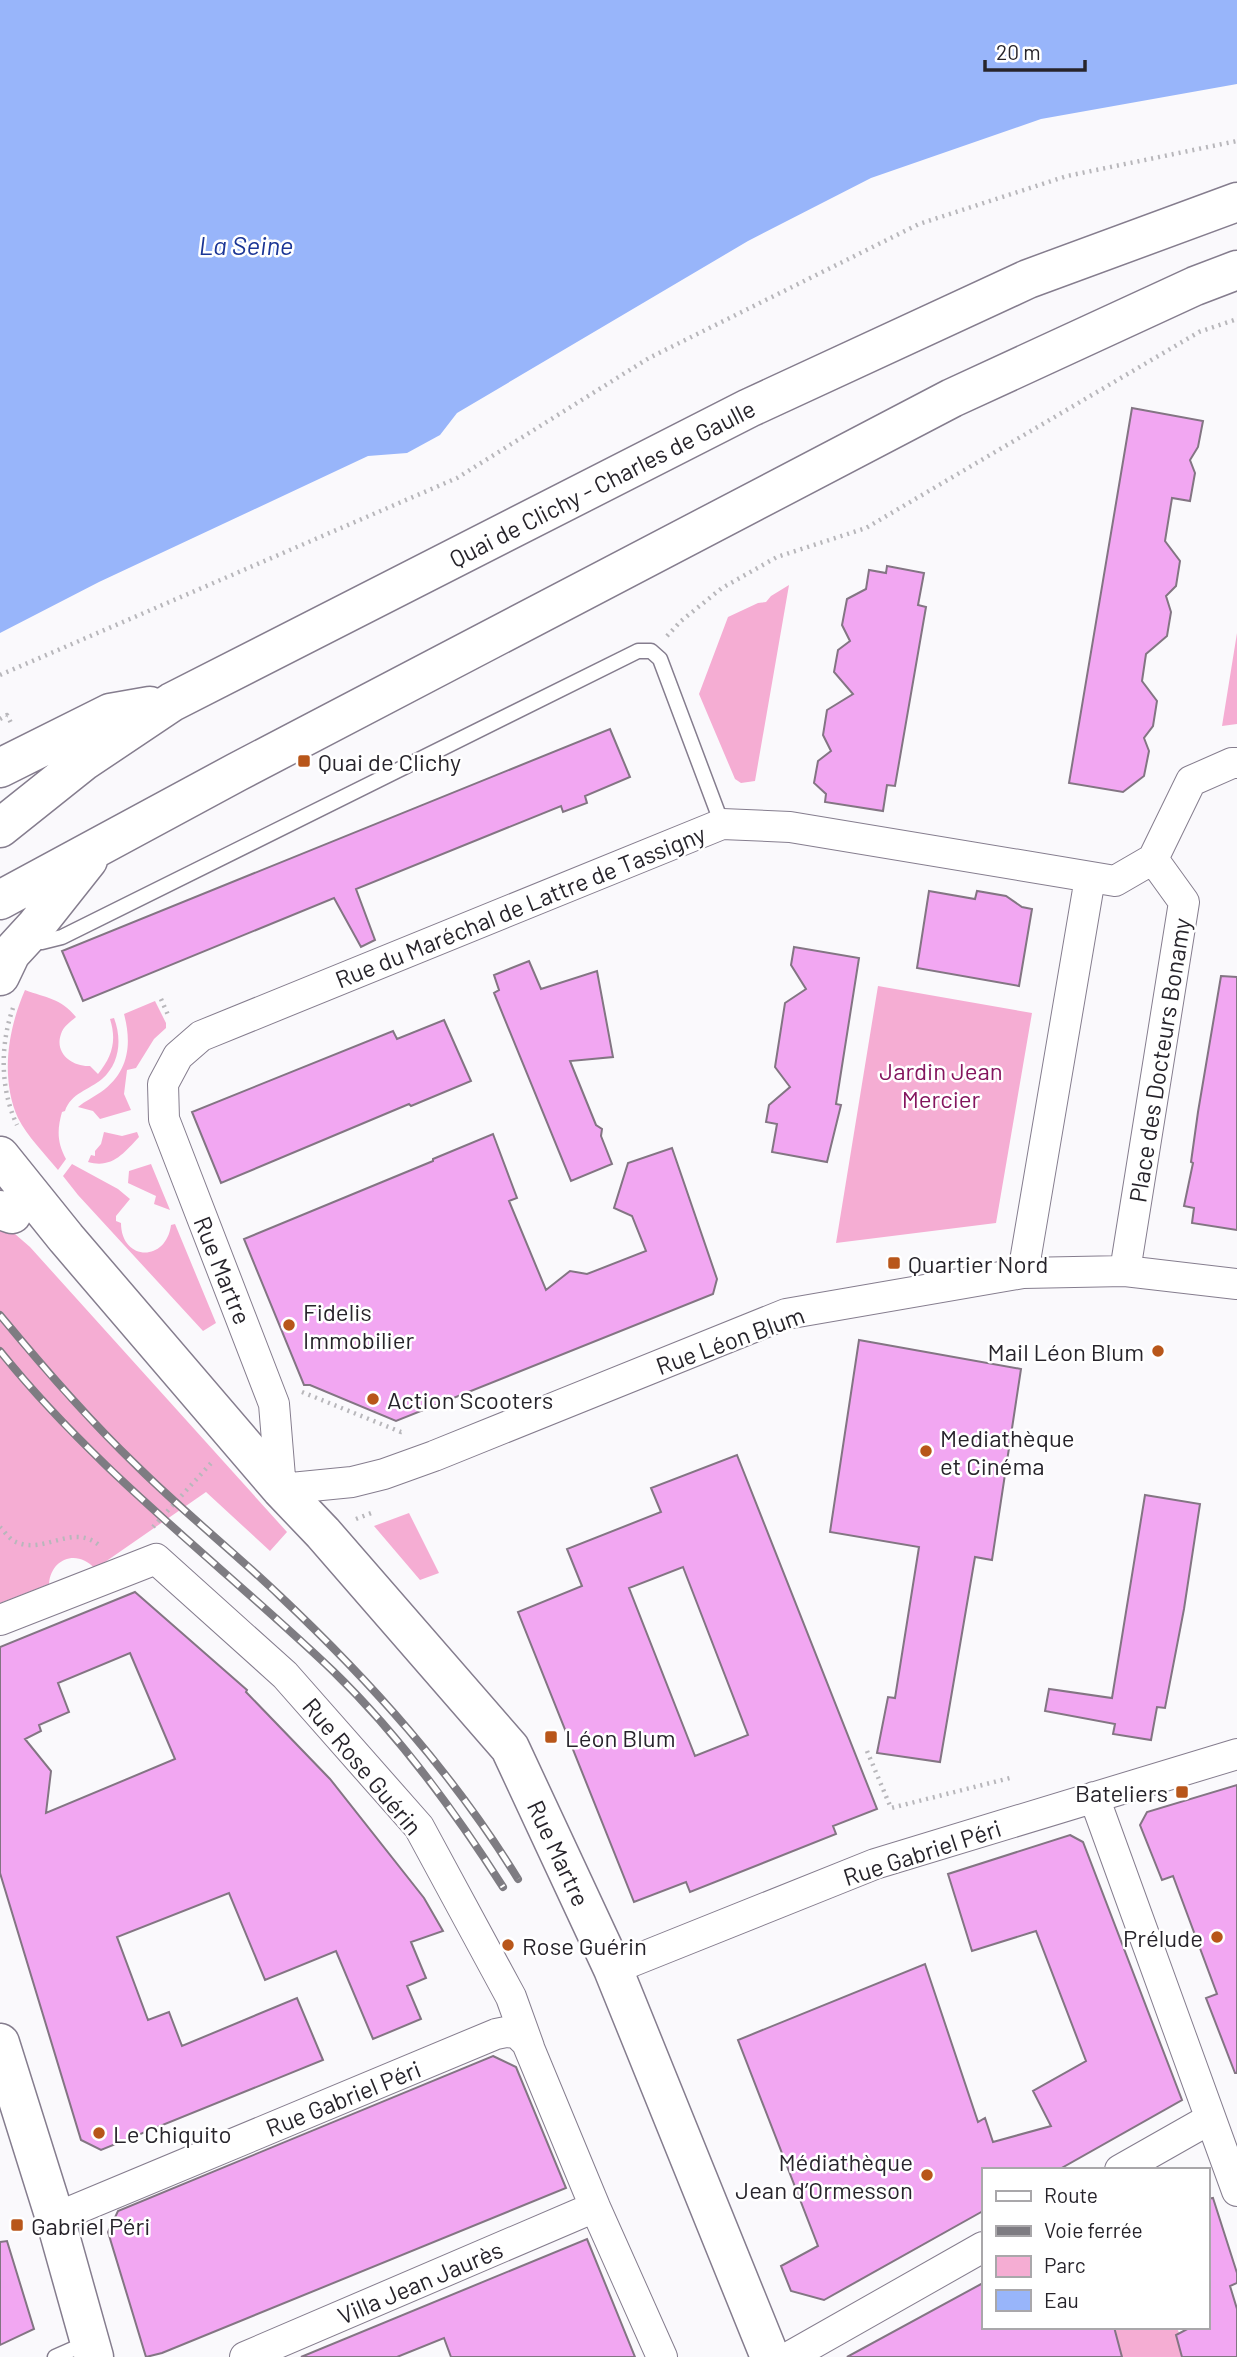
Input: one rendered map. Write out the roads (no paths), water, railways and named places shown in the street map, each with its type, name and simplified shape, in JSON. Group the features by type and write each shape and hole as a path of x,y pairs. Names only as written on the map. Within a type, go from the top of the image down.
{"main road":[{"name":"Quai de Clichy - Charles de Gaulle","path":"0,828 83,761 172,702 749,408 1028,279 1237,202"},
{"path":"0,900 237,772 939,404 1195,286 1237,271"},
{"path":"0,768 110,713 172,702"},
{"path":"8,988 11,953 96,850"},
{"name":"Rue Martre","path":"12,1144 94,1269 281,1489 323,1533 510,1748 613,1969 770,2357"},
{"path":"4,1207 54,1258 94,1269"},
{"path":"0,2043 55,2218 92,2349"}],"street":[{"path":"1153,859 1191,781 1232,762 1237,763"},
{"name":"Rue du Maréchal de Lattre de Tassigny","path":"178,1056 201,1036 723,824 790,827 1115,881 1153,859"},
{"name":"Place des Docteurs Bonamy","path":"1125,1271 1184,902 1153,859"},
{"path":"1023,1273 1090,878"},
{"name":"Rue Martre","path":"178,1056 163,1084 164,1119 274,1404 281,1489"},
{"name":"Rue Léon Blum","path":"281,1489 352,1482 384,1474 786,1314 1023,1273 1125,1271 1237,1284"},
{"name":"Rue Rose Guérin","path":"0,1620 151,1547 285,1675 419,1827 511,1997 524,2043"},
{"name":"Rue Gabriel Péri","path":"613,1969 875,1864 1237,1754"},
{"path":"1094,1797 1237,2191"},
{"name":"Rue Gabriel Péri","path":"55,2218 496,2034 506,2032 524,2043"},
{"path":"524,2043 662,2357"},
{"path":"1124,2168 1210,2119"},
{"name":"Villa Jean Jaurès","path":"246,2357 595,2207"},
{"path":"789,2357 982,2248"}],"lane":[{"path":"35,927 42,942 62,937 638,650 651,651 660,659 723,824"},
{"path":"55,2357 92,2349"}],"water":[{"name":"La Seine","path":"0,0 1237,0 1237,84 1041,119 871,178 748,241 457,413 440,435 407,453 368,456 99,582 0,633"}],"railway":[{"path":"0,1315 65,1391 117,1446 170,1498 280,1596 378,1695 438,1765 518,1879"},
{"path":"0,1351 77,1437 357,1695 424,1774 503,1887"}],"place":[{"name":"Quai de Clichy","path":"304,761"},
{"name":"Quartier Nord","path":"894,1263"},
{"name":"Fidelis Immobilier","path":"289,1325"},
{"name":"Mail Léon Blum","path":"1158,1351"},
{"name":"Action Scooters","path":"373,1399"},
{"name":"Mediathèque et Cinéma","path":"926,1451"},
{"name":"Léon Blum","path":"551,1737"},
{"name":"Bateliers","path":"1182,1792"},
{"name":"Prélude","path":"1217,1937"},
{"name":"Rose Guérin","path":"508,1945"},
{"name":"Le Chiquito","path":"99,2133"},
{"name":"Médiathèque Jean d’Ormesson","path":"927,2175"},
{"name":"Gabriel Péri","path":"17,2225"}],"park label":[{"name":"Jardin Jean Mercier","path":"941,1084"}]}
